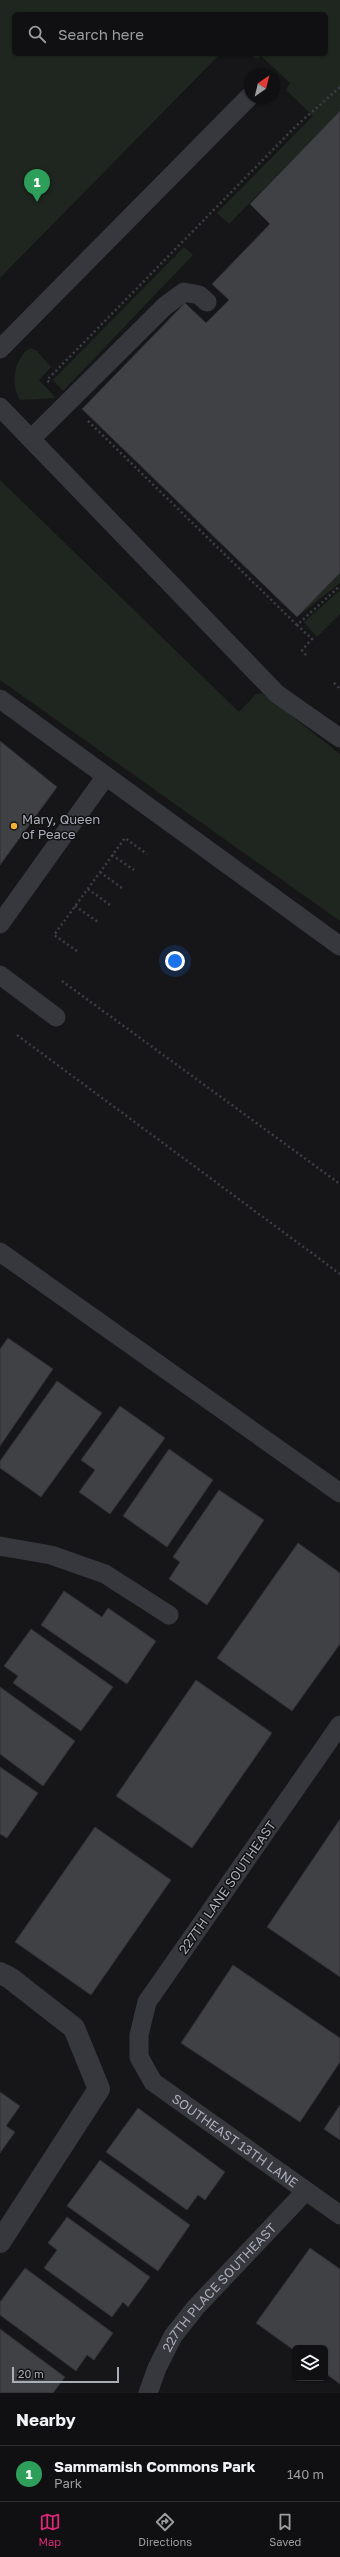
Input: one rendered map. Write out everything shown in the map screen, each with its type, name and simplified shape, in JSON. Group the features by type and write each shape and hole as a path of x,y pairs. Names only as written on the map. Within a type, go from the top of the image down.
{"street":[{"path":"0,1973 10,1978 74,2028 99,2090 0,2242"}],"lane":[{"path":"0,349 244,102"},
{"path":"31,439 165,306 184,292 199,295 207,302"},
{"path":"0,407 277,694 340,738"},
{"path":"0,699 340,946"},
{"path":"0,924 106,776"},
{"path":"0,975 56,1017"},
{"path":"0,1252 340,1494"},
{"path":"0,1546 51,1555 105,1574 169,1615"},
{"name":"227TH LANE SOUTHEAST","path":"139,2057 139,2035 147,2002 340,1725"},
{"name":"SOUTHEAST 13TH LANE","path":"139,2057 153,2082 304,2192 340,2215"},
{"name":"227TH PLACE SOUTHEAST","path":"148,2393 157,2368 172,2336 196,2307 304,2192"}],"path":[{"path":"51,384 46,380 295,127 340,87"},
{"path":"85,419 312,639 302,650 306,655"},
{"path":"297,625 340,586"},
{"path":"334,683 340,689"},
{"path":"76,951 54,935 112,855 125,838 147,854"},
{"path":"112,855 134,870"},
{"path":"100,872 122,888"},
{"path":"88,889 110,905"},
{"path":"75,906 98,922"},
{"path":"62,981 340,1184"},
{"path":"17,1035 340,1274"}],"shaded area":[{"path":"0,0 340,0 340,111 229,224 217,213 313,116 286,90 290,83 280,74 280,68 274,68 261,56 328,56 328,12 12,12 12,56 218,56 0,278"},
{"path":"252,56 261,56 257,59"},
{"path":"184,247 193,255 63,391 53,380"},
{"path":"30,348 36,350 51,367 39,380 56,398 20,400 15,387 15,372 20,358"},
{"path":"0,480 239,712 256,694 262,693 340,754 340,921 0,680"},
{"path":"340,573 340,583 297,617"},
{"path":"340,590 340,614 317,637 304,622"}],"building":[{"path":"340,111 340,573 297,617 82,409 185,303 206,323 229,300 212,284 270,224 250,204"},
{"name":"Mary, Queen of Peace","path":"0,741 57,787 0,865"},
{"path":"8,1338 53,1369 0,1446 0,1349"},
{"path":"57,1381 102,1413 41,1497 0,1468 0,1461"},
{"path":"120,1406 165,1438 110,1514 79,1492 95,1470 81,1460"},
{"path":"169,1449 213,1480 167,1547 123,1516"},
{"path":"219,1490 264,1520 207,1605 169,1579 180,1562 173,1557"},
{"path":"298,1543 340,1573 340,1644 292,1711 217,1658"},
{"path":"64,1591 102,1617 108,1608 156,1641 127,1684 41,1625"},
{"path":"31,1629 113,1687 81,1731 13,1683 18,1676 4,1666"},
{"path":"196,1680 272,1733 192,1848 116,1796"},
{"path":"0,1687 75,1741 43,1786 0,1754"},
{"path":"0,1767 38,1793 7,1838 0,1834"},
{"path":"340,1819 340,1977 267,1927"},
{"path":"95,1827 171,1880 91,1995 15,1942"},
{"path":"233,1965 340,2038 340,2062 300,2122 181,2043"},
{"path":"0,2092 20,2106 6,2126 15,2132 0,2153"},
{"path":"340,2105 340,2140 324,2129"},
{"path":"138,2108 225,2172 205,2200 198,2195 187,2210 106,2152"},
{"path":"100,2160 190,2225 158,2271 67,2206"},
{"path":"67,2217 150,2277 128,2307 123,2302 112,2317 44,2268 57,2250 48,2243"},
{"path":"310,2248 340,2269 340,2384 328,2375 328,2345 292,2345 292,2349 256,2323"},
{"path":"25,2268 113,2333 94,2360 87,2355 76,2371 0,2315 0,2302"},
{"path":"0,2329 65,2377 53,2393 0,2393"}],"place":[{"name":"Sammamish Commons Park","path":"37,202"},
{"name":"Mary, Queen of Peace","path":"14,826"}]}
